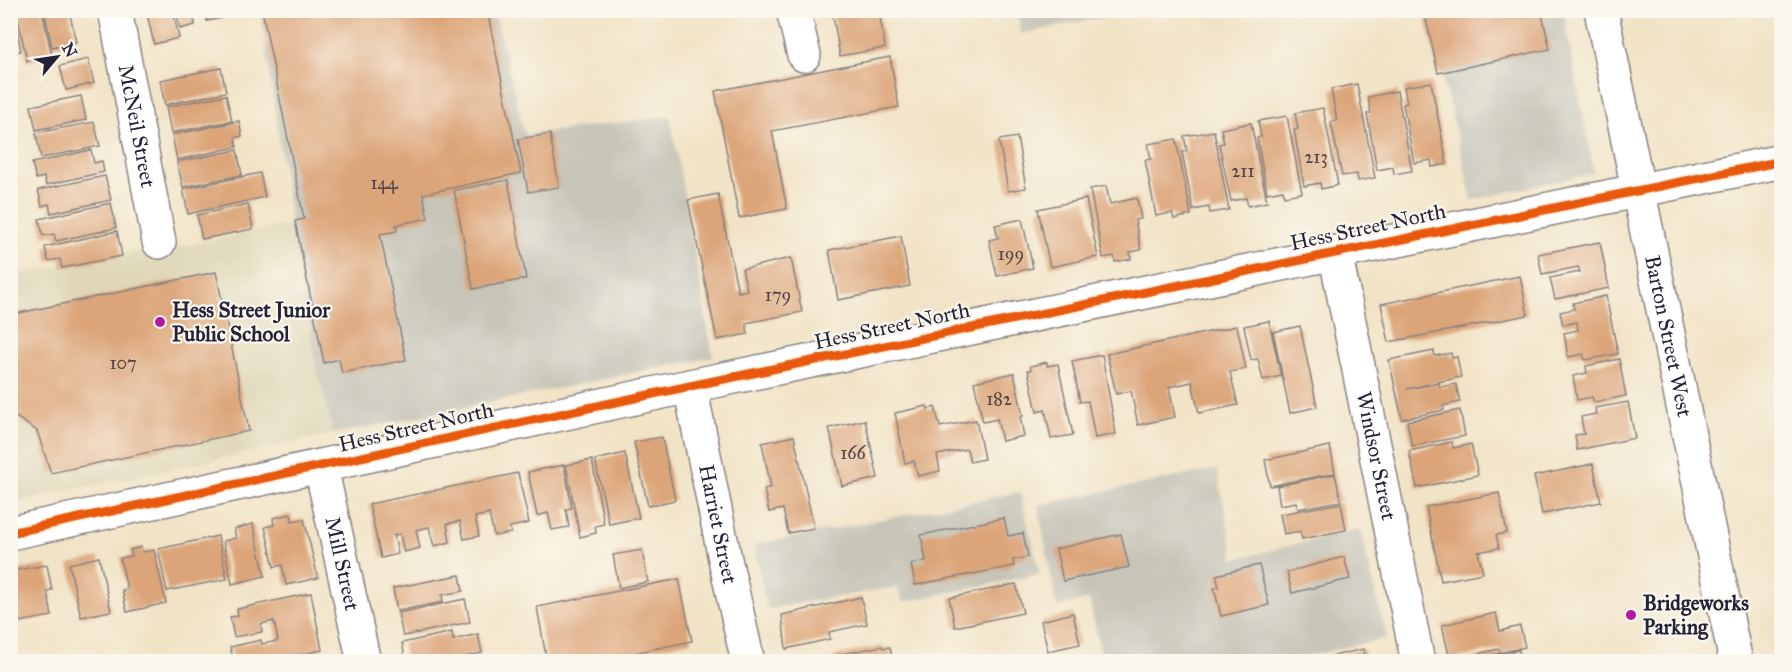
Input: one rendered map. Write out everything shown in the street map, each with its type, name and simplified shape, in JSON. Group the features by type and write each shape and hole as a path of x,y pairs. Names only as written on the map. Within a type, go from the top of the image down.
{"street":[{"name":"McNeil Street","path":"115,10 159,242"},
{"path":"793,10 804,54"},
{"name":"Barton Street West","path":"1601,10 1736,662"},
{"name":"Hess Street North","path":"10,533 690,386 1782,160"},
{"name":"Windsor Street","path":"1335,252 1418,662"},
{"name":"Harriet Street","path":"690,386 748,662"},
{"name":"Mill Street","path":"321,467 364,662"}],"shaded area":[{"path":"1017,10 1134,10 1134,11 1021,34"},
{"path":"261,11 494,11 525,135 670,116 713,357 333,434 317,368 291,224"},
{"path":"1427,11 1563,11 1594,173 1472,200"},
{"name":"Hess Street Junior Public School","path":"291,224 317,368 333,434 11,503 10,244 19,275"},
{"path":"1217,469 1234,559 1360,529 1387,638 1284,661 1103,661 1089,599 1057,607 1038,505"},
{"path":"1020,492 1040,574 903,602 897,587 767,609 754,545"}],"building":[{"path":"10,10 13,10 21,51 10,53"},
{"path":"16,10 42,10 52,56 27,61"},
{"path":"44,10 69,10 76,42 52,47"},
{"path":"146,10 173,10 179,38 154,44"},
{"path":"176,10 202,10 203,15 194,17 195,25 180,29"},
{"path":"205,10 220,10 222,18 207,21"},
{"path":"262,10 487,10 521,173 423,194 428,218 396,225 397,231 380,234 406,360 342,373 339,359 324,363 295,221 304,219"},
{"path":"832,10 879,10 885,48 840,56"},
{"path":"1424,10 1541,10 1550,49 1438,73"},
{"path":"890,57 899,107 772,131 787,209 739,218 715,91"},
{"path":"88,59 94,83 66,90 60,66"},
{"path":"221,68 226,92 165,105 160,80"},
{"path":"1431,82 1447,164 1432,167 1431,160 1414,163 1403,104 1407,103 1404,87"},
{"path":"1357,84 1375,178 1358,181 1357,174 1342,176 1331,122 1337,121 1331,89"},
{"path":"1397,91 1412,171 1394,174 1393,167 1377,170 1367,114 1371,113 1368,97"},
{"path":"226,95 232,121 171,133 166,107"},
{"path":"81,96 86,120 36,130 31,106"},
{"path":"1323,108 1338,185 1321,189 1320,183 1304,186 1294,130 1298,129 1295,113"},
{"path":"1287,116 1302,193 1284,196 1283,190 1267,193 1257,138 1261,137 1258,121"},
{"path":"239,121 242,136 235,138 237,147 177,160 172,135"},
{"path":"94,122 100,146 41,158 36,133"},
{"path":"1251,123 1267,202 1248,206 1246,198 1231,201 1219,144 1224,143 1221,129"},
{"path":"1214,131 1229,210 1210,213 1209,207 1193,210 1182,152 1187,151 1184,136"},
{"path":"550,134 559,187 528,192 518,139"},
{"path":"1017,137 1026,188 1008,191 999,140"},
{"path":"1176,139 1191,215 1174,219 1172,213 1156,216 1145,160 1151,159 1148,144"},
{"path":"91,150 94,163 102,161 104,172 46,185 44,177 36,179 32,163"},
{"path":"237,150 242,175 183,187 177,162"},
{"path":"260,173 265,197 188,214 183,189"},
{"path":"105,176 111,200 51,213 49,204 42,206 38,190"},
{"path":"508,180 526,279 473,289 454,190"},
{"path":"1106,186 1110,204 1137,198 1141,219 1135,220 1141,250 1130,252 1131,259 1115,262 1114,256 1103,258 1090,189"},
{"path":"718,194 738,292 747,290 742,269 791,258 802,312 746,323 748,334 717,340 688,200"},
{"path":"1086,199 1098,257 1050,267 1038,209"},
{"path":"111,203 116,228 56,241 54,234 43,236 39,219"},
{"path":"248,204 253,229 202,239 197,215"},
{"path":"1022,219 1033,268 997,276 989,240 998,238 995,225"},
{"path":"117,231 122,256 62,268 60,259 48,261 45,247"},
{"path":"901,236 910,286 838,300 829,250"},
{"path":"1600,242 1609,288 1555,299 1550,278 1580,272 1578,267 1542,274 1538,254"},
{"path":"216,272 249,431 51,473 37,431 10,413 10,307 13,307 14,314"},
{"path":"1520,276 1528,315 1389,342 1381,304"},
{"path":"1606,296 1618,354 1585,360 1583,354 1568,357 1564,333 1578,330 1577,322 1563,325 1560,312 1574,309 1573,303"},
{"path":"1269,321 1281,376 1263,380 1258,359 1251,360 1244,326"},
{"path":"1237,326 1246,369 1230,372 1238,405 1199,413 1192,382 1169,387 1175,417 1138,425 1131,391 1116,394 1107,354"},
{"path":"1300,326 1317,407 1290,413 1273,332"},
{"path":"1434,351 1435,356 1451,353 1452,358 1457,357 1461,377 1407,389 1439,383 1440,387 1456,384 1460,402 1443,406 1444,410 1402,419 1389,360"},
{"path":"1102,355 1116,434 1095,438 1088,401 1080,402 1072,361"},
{"path":"1619,359 1626,396 1594,402 1592,397 1577,400 1573,376 1587,373 1586,366"},
{"path":"1047,362 1047,366 1058,364 1073,435 1051,439 1045,410 1037,412 1028,370 1031,370 1031,366"},
{"path":"1014,373 1023,416 1020,417 1024,436 1002,441 997,419 983,422 974,382"},
{"path":"1628,402 1635,438 1577,450 1575,435 1584,434 1581,417 1596,414 1595,408"},
{"path":"927,406 928,409 935,407 940,427 976,420 984,459 970,462 967,449 937,455 940,471 918,476 914,461 905,463 895,413"},
{"path":"1460,410 1465,436 1412,446 1407,421"},
{"path":"865,420 878,478 842,486 829,428"},
{"path":"794,436 814,528 788,533 783,509 769,512 764,489 771,487 762,443"},
{"path":"662,437 675,500 648,506 634,442"},
{"path":"1452,442 1453,448 1471,444 1478,475 1417,488 1409,451"},
{"path":"1330,446 1335,473 1270,486 1265,460"},
{"path":"625,453 639,518 609,524 595,460"},
{"path":"592,460 604,524 595,526 596,533 580,537 566,465"},
{"path":"1593,464 1601,502 1542,514 1534,476"},
{"path":"564,465 572,508 566,509 569,527 552,530 548,513 537,516 528,472"},
{"path":"518,473 529,523 510,527 511,533 494,536 489,514 475,517 479,536 464,539 460,521 447,524 450,542 434,546 429,527 416,530 420,548 404,552 400,534 394,535 398,554 381,558 369,504"},
{"path":"1335,474 1341,501 1298,509 1296,502 1280,505 1277,486"},
{"path":"1499,493 1507,533 1496,535 1499,548 1478,552 1483,573 1441,581 1426,507"},
{"path":"1341,503 1346,530 1302,539 1300,531 1284,534 1280,514"},
{"path":"291,514 292,521 304,519 318,578 286,585 282,565 274,567 265,527 274,525 273,518"},
{"path":"1004,518 1008,536 1023,533 1028,557 1013,560 1014,566 915,585 911,564 926,561 921,535"},
{"path":"253,524 265,576 232,584 223,541 236,538 234,529"},
{"path":"1121,534 1129,567 1063,581 1056,549"},
{"path":"218,536 227,579 167,591 158,549"},
{"path":"141,547 142,552 154,550 166,603 127,612 122,590 127,589 120,558 132,556 130,550"},
{"path":"642,550 648,582 619,588 613,555"},
{"path":"99,557 111,611 81,617 69,564"},
{"path":"1344,557 1350,579 1292,593 1287,572"},
{"path":"47,565 52,590 47,591 52,616 20,622 15,597 10,598 10,571"},
{"path":"1259,565 1269,605 1221,616 1214,588 1219,587 1216,575"},
{"path":"460,575 463,591 442,595 443,602 397,611 393,588"},
{"path":"679,579 692,641 591,662 547,662 537,607"},
{"path":"1016,584 1023,613 955,627 949,598"},
{"path":"311,593 322,650 265,662 234,662 230,647 261,640 262,644 278,641 274,621 261,624 262,632 234,637 230,617 238,616 237,609"},
{"path":"861,597 867,624 829,632 830,639 786,649 782,615"},
{"path":"465,599 470,622 403,636 398,613"},
{"path":"1073,613 1080,644 1048,651 1041,621"},
{"path":"1496,613 1500,631 1520,626 1525,647 1500,653 1499,649 1450,660 1442,625"},
{"path":"452,632 453,640 478,634 482,653 443,662 406,662 402,643"},
{"path":"882,646 883,648 890,647 893,662 827,662 837,655"},
{"path":"1364,649 1366,662 1310,662 1310,661"},
{"path":"1519,650 1521,662 1465,662 1465,660"},
{"path":"321,657 322,662 302,662 302,660"}],"cycle path":[{"path":"10,533 690,386 1782,161"}],"place":[{"name":"Hess Street Junior Public School","path":"160,322"},
{"name":"Bridgeworks Parking","path":"1631,615"}]}
